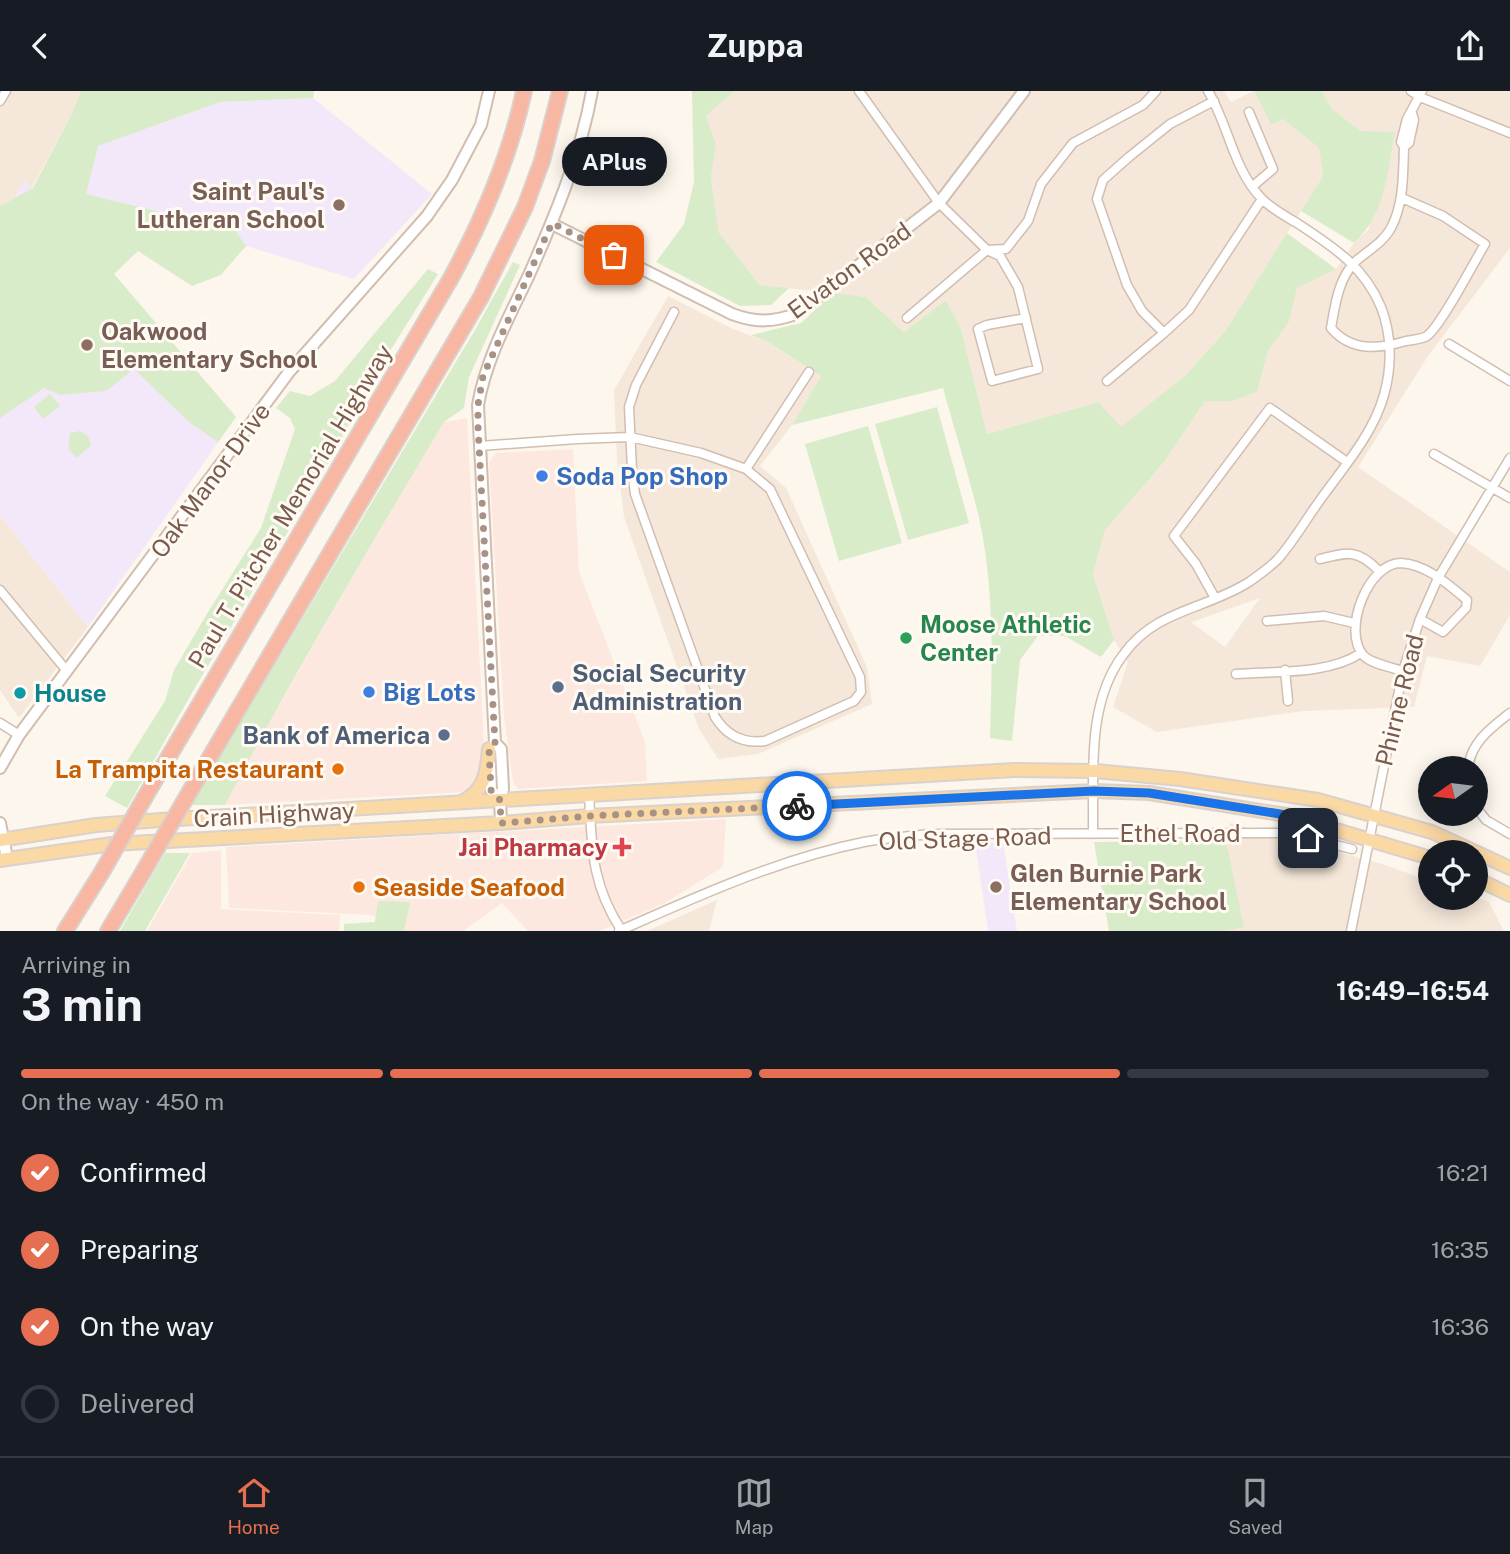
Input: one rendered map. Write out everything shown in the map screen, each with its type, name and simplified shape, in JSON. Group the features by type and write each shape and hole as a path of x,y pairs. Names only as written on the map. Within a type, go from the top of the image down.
{"highway":[{"name":"Paul T. Pitcher Memorial Highway","path":"65,931 457,267 491,197 519,115 524,91"},
{"path":"108,931 481,297 526,207 560,91"}],"main road":[{"path":"459,803 468,799 482,784 492,746"},
{"name":"Crain Highway","path":"2,839 96,825 589,794 1001,771 1095,771 1180,779 1318,800 1456,842 1510,868"},
{"name":"Crain Highway","path":"4,859 112,843 1094,791 1149,793 1286,815 1418,854"},
{"path":"1488,884 1510,895"}],"street":[{"path":"0,101 6,91"},
{"name":"Oak Manor Drive","path":"0,768 19,735 289,372 427,216 452,180 481,125 489,91"},
{"path":"501,823 500,800 503,789 500,749 492,746 478,405 483,376 552,223 587,116 592,91"},
{"path":"859,91 939,203 987,250 1000,256 1018,287 1026,318 1038,369 992,380 978,329 1026,318"},
{"name":"Elvaton Road","path":"552,223 748,320 766,322 796,314 939,203 1024,91"},
{"path":"906,318 987,250 1006,249 1028,221 1041,184 1073,142 1143,105 1156,91"},
{"path":"1093,834 1096,741 1102,695 1110,675 1124,653 1152,625 1247,583 1278,559 1376,416 1389,376 1390,345 1377,298 1353,264 1338,250 1262,199 1235,158 1208,91"},
{"path":"1411,91 1510,133"},
{"path":"1402,198 1443,216 1485,244 1442,317 1427,336 1371,348 1357,346 1339,337 1331,328 1340,287 1353,264 1375,247 1390,229 1402,198 1404,148 1401,142 1407,119 1421,94"},
{"path":"1164,333 1142,311 1127,285 1097,199 1103,180 1129,157 1170,124 1214,101"},
{"path":"1249,112 1273,169 1253,186"},
{"path":"1107,381 1189,310 1262,199"},
{"path":"480,446 630,437 701,453 746,469 770,489 860,677 861,692 854,701 765,741 751,743 723,729 715,717 635,493 630,437 629,407 636,385 674,312"},
{"path":"1449,344 1510,381"},
{"path":"746,469 809,372"},
{"path":"1215,598 1196,564 1174,536 1270,408 1347,462"},
{"path":"1434,454 1510,498"},
{"name":"Phirne Road","path":"1350,931 1403,671 1420,619 1438,578 1510,459"},
{"path":"1320,559 1339,554 1356,554 1367,559 1380,571"},
{"path":"1403,671 1371,660 1361,653 1354,636 1354,623 1370,583 1380,571 1397,563 1406,564 1438,578 1467,600 1466,608 1443,632 1420,619"},
{"path":"0,590 67,671"},
{"path":"1267,621 1324,616 1354,623"},
{"path":"1236,674 1338,665 1361,653"},
{"path":"1286,670 1288,701"},
{"path":"1471,756 1481,738 1510,713"},
{"path":"0,723 19,735"},
{"path":"589,794 590,839 599,887 608,912 621,931"},
{"path":"1286,815 1286,833"},
{"path":"1488,821 1510,834"},
{"path":"0,823 4,859"},
{"name":"Ethel Road","path":"1074,834 1286,833 1352,849"},
{"name":"Old Stage Road","path":"621,931 766,869 866,841 928,834 1074,834"}],"shaded area":[{"path":"0,91 81,91 32,188 0,206"},
{"path":"734,91 1224,91 1231,102 1254,91 1271,125 1283,119 1319,148 1323,176 1226,330 1186,375 1121,428 1098,402 987,434 961,329 946,300 904,332 866,297 760,285 719,233 711,178 716,144 706,116"},
{"path":"1322,91 1510,91 1510,248 1428,356 1358,467 1510,572 1510,615 1480,666 1427,656 1414,707 1304,711 1157,732 1113,707 1128,662 1114,640 1093,574 1105,530 1164,462 1205,401 1233,401 1257,392 1268,351 1289,322 1297,287 1336,269 1354,243 1369,229 1361,131 1331,108","holes":["1260,598 1225,647 1192,622"]},
{"path":"313,98 432,194 354,279 246,246 235,230 86,194 98,146 220,102"},
{"name":"Oakwood Elementary School","path":"24,180 114,274 236,417 88,627 0,515 0,208 13,201"},
{"path":"668,296 731,328 770,343 821,376 792,425 760,466 786,488 867,667 872,704 758,754 718,759 699,729 624,517 617,459 614,390"},
{"path":"467,418 485,762 480,778 466,792 225,805 355,572 444,422"},
{"path":"573,449 579,572 645,742 647,781 518,789 513,782 504,716 489,463 496,453"},
{"path":"0,515 88,627 19,718 0,690"},
{"path":"726,819 723,867 665,903 600,931 528,931 502,903 463,931 392,931 372,915 229,908 226,847"},
{"path":"1230,823 1382,864 1418,877 1418,910 1488,910 1489,902 1504,931 1204,931 1210,866"},
{"name":"Glen Burnie Park Elementary School","path":"1003,842 1017,931 986,931 988,930 975,843"},
{"path":"221,850 221,909 340,915 339,931 147,931 192,853"},
{"path":"717,900 709,931 647,931"}],"green space":[{"path":"81,91 314,91 313,98 220,102 98,146 86,194 235,230 246,246 221,275 192,286 138,251 114,274 236,417 218,442 189,422 134,369 106,391 60,395 44,388 0,418 0,206 33,188"},
{"path":"692,91 734,91 706,116 716,144 711,178 719,233 760,285 789,288 771,305 740,306 656,262 684,224 694,182"},
{"path":"1254,91 1322,91 1331,108 1361,131 1395,132 1379,206 1365,232 1354,243 1301,211 1323,176 1319,148 1283,119 1271,125"},
{"path":"1287,233 1336,269 1297,288 1289,322 1268,351 1257,392 1233,401 1205,401 1164,462 1105,530 1093,574 1114,640 1101,657 1065,636 1038,636 1020,660 1012,741 990,738 991,628 988,572 979,518 943,388 792,425 821,376 770,343 751,335 801,323 833,293 866,297 904,332 946,300 961,329 987,434 1098,402 1121,427 1186,375 1226,330"},
{"path":"513,262 520,265 469,377 464,408 444,422 304,660 225,805 191,805 475,330"},
{"path":"428,269 438,274 375,375 324,471 127,808 105,796 165,701 174,670 261,528 295,429 290,418 276,408 290,391 310,396 335,381"},
{"path":"50,394 60,406 43,419 34,407"},
{"path":"937,407 969,523 908,540 875,424"},
{"path":"868,426 902,543 839,561 805,444"},
{"path":"80,431 88,436 91,445 77,458 68,449 70,433"},
{"path":"1226,841 1244,927 1224,931 1109,931 1094,842"},
{"path":"165,853 190,853 145,931 120,931"},
{"path":"378,901 410,902 404,931 344,931 344,924 375,922"}],"way so far":[{"path":"614,255 552,223 483,376 478,426 495,743 489,749 491,790 500,800 501,823 797,806"}],"place":[{"name":"Saint Paul's Lutheran School","path":"339,205"},
{"name":"APlus","path":"614,255"},
{"name":"Oakwood Elementary School","path":"87,345"},
{"name":"Soda Pop Shop","path":"542,476"},
{"name":"Moose Athletic Center","path":"906,638"},
{"name":"Social Security Administration","path":"558,687"},
{"name":"Big Lots","path":"369,692"},
{"name":"House","path":"20,693"},
{"name":"Bank of America","path":"444,735"},
{"name":"La Trampita Restaurant","path":"338,769"},
{"name":"Jai Pharmacy","path":"622,847"},
{"name":"Seaside Seafood","path":"359,887"},
{"name":"Glen Burnie Park Elementary School","path":"996,887"}],"route":[{"path":"797,806 1094,791 1149,793 1286,815 1286,833 1308,838"}]}
